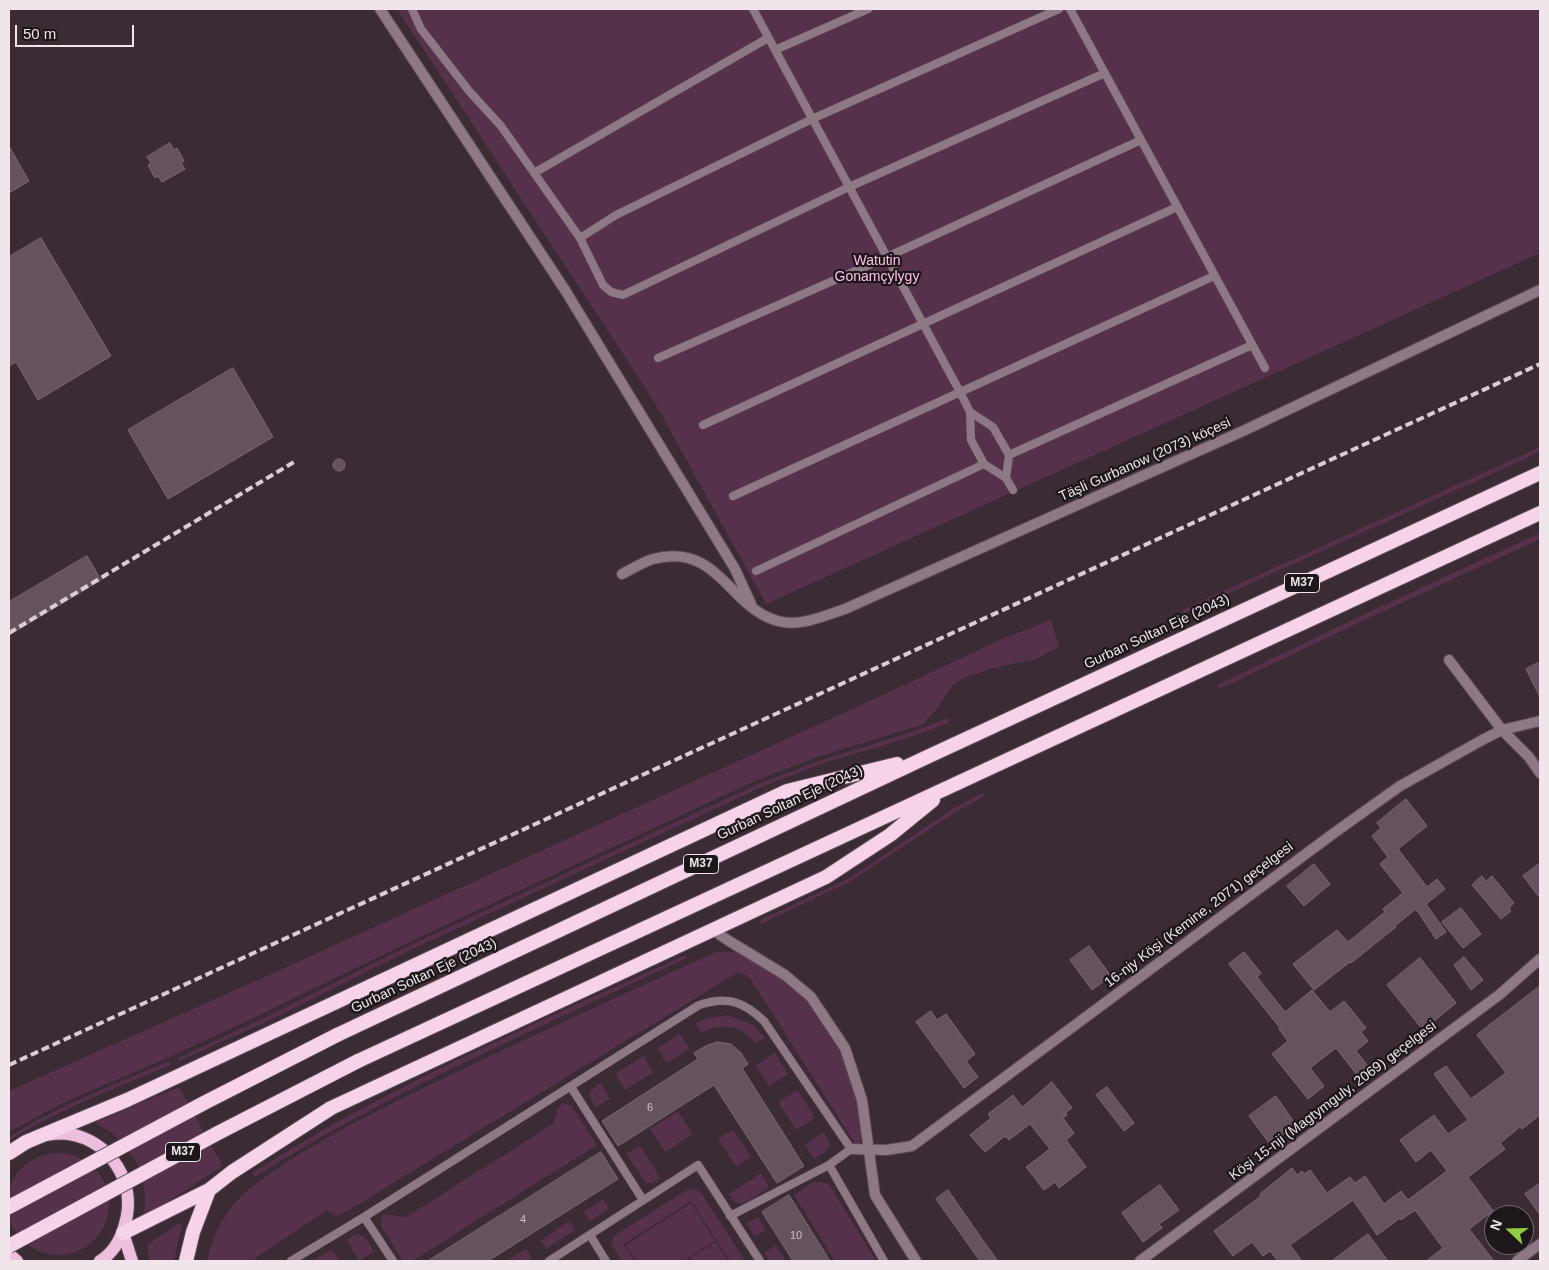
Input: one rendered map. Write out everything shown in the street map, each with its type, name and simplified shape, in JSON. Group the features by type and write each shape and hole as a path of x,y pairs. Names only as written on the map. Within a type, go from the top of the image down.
{"highway":[{"name":"Gurban Soltan Eje (2043)","path":"9,1208 204,1103 337,1035 927,757 1540,473"},
{"name":"M37","path":"9,1246 218,1133 358,1061 1540,513"},
{"path":"9,1154 26,1142 154,1088 787,791 927,757"},
{"path":"123,1233 209,1190 232,1172 330,1108 826,878 890,835 949,788"},
{"path":"186,1261 193,1232 209,1190"}],"main road":[{"path":"26,1142 46,1134 68,1134 89,1140 107,1152 120,1170 128,1190 129,1212 123,1233 114,1248 100,1261"},
{"path":"123,1233 132,1261"},
{"path":"9,1254 17,1261"}],"street":[{"path":"380,9 565,290 735,570 754,610"},
{"name":"Täşli Gurbanow (2073) köçesi","path":"622,574 652,560 672,556 692,558 710,568 754,610 777,621 790,623 808,621 845,609 1243,431 1540,290"},
{"path":"1449,660 1502,730 1528,757 1540,773"},
{"name":"16-njy Köşi (Kemine, 2071) geçelgesi","path":"851,1150 886,1150 912,1146 1326,838 1400,786 1502,730 1540,721"},
{"path":"713,930 785,975 811,996 845,1048 862,1100 875,1195 916,1261"},
{"name":"Köşi 15-nji (Magtymguly, 2069) geçelgesi","path":"1140,1261 1500,995 1540,959"},
{"path":"1517,1261 1540,1244"}],"lane":[{"path":"412,9 421,29 469,91 501,126 580,238 603,285 611,292 623,295 849,188 1105,73"},
{"path":"753,9 960,392 970,412 971,440 984,464 1006,478 1013,490"},
{"path":"775,50 868,9"},
{"path":"580,238 616,215 812,119 1059,9"},
{"path":"1070,9 1265,368"},
{"path":"534,173 768,38"},
{"path":"658,358 1141,140"},
{"path":"703,425 1177,207"},
{"path":"733,496 1214,276"},
{"path":"1009,455 1252,345"},
{"path":"970,412 993,427 1009,455 1006,478"},
{"path":"756,571 984,464"},
{"path":"291,1261 364,1217 699,1005 716,1000 733,1001 752,1010 764,1021 851,1150 830,1165 730,1216"},
{"path":"571,1087 643,1200"},
{"path":"549,1261 698,1165 760,1261"},
{"path":"830,1165 884,1261"},
{"path":"364,1217 393,1261"},
{"path":"590,1235 606,1261"}],"green space":[{"name":"Watutin Gonamçylygy","path":"397,9 1540,9 1540,253 766,604 655,403"},
{"path":"1540,447 1540,452 1183,614 1182,610"},
{"path":"1540,533 1540,539 1219,689 1217,685 1369,612"},
{"path":"1051,620 1059,647 1036,659 994,668 966,677 954,684 935,711 922,725 820,756 757,780 401,946 176,1054 61,1104 9,1132 9,1091 267,976 1002,639"},
{"path":"948,718 950,722 911,737 823,763 760,788 404,953 268,1021 179,1061 178,1058 266,1017 402,949 758,784 822,760 909,733"},
{"path":"983,793 984,796 954,813 849,882 761,924 760,920 848,879 951,810"},
{"path":"716,952 742,952 794,981 825,1019 847,1065 858,1103 862,1134 860,1145 856,1145 749,977 737,973 344,1213 336,1216 328,1211 325,1212 251,1261 207,1261 212,1243 220,1226 242,1195 275,1170 307,1150 373,1113 445,1077"},
{"path":"685,955 687,958 495,1048 386,1102 333,1130 255,1177 252,1173 303,1141 410,1083 520,1030"},
{"path":"728,1015 753,1025 765,1038 756,1043 737,1029 723,1027 701,1033 696,1023 707,1018"},
{"path":"680,1034 689,1049 666,1063 657,1048"},
{"path":"775,1053 788,1074 769,1086 756,1066"},
{"path":"644,1056 653,1072 625,1090 615,1074"},
{"path":"170,1061 171,1065 68,1109 9,1141 9,1137 28,1125 67,1105"},
{"path":"600,1083 610,1099 596,1107 590,1098 590,1091"},
{"path":"179,1087 223,1166 144,1217 144,1185 136,1162 123,1143 104,1128 94,1123"},
{"path":"798,1090 815,1118 796,1130 778,1102"},
{"path":"563,1103 572,1106 597,1145 412,1261 403,1261 381,1225 384,1214 406,1217 553,1124 558,1108"},
{"path":"678,1111 692,1134 665,1152 650,1129"},
{"path":"733,1130 751,1157 736,1167 718,1139"},
{"path":"824,1132 829,1146 826,1151 814,1159 805,1145"},
{"path":"640,1145 660,1178 653,1183 646,1183 626,1154"},
{"path":"58,1153 78,1156 87,1161 101,1175 106,1184 109,1204 106,1224 101,1233 87,1247 78,1252 58,1255 38,1252 29,1247 15,1233 10,1224 7,1204 10,1184 15,1175 29,1161 38,1156"},
{"path":"761,1173 769,1187 744,1202 734,1202 729,1194"},
{"path":"814,1182 829,1184 876,1261 835,1261 794,1195"},
{"path":"687,1190 698,1190 702,1194 745,1261 730,1261 691,1201 624,1244 634,1261 621,1261 611,1243 615,1235"},
{"path":"603,1199 609,1209 590,1221 584,1212"},
{"path":"691,1203 715,1241 683,1261 636,1261 626,1245"},
{"path":"758,1217 766,1230 755,1237 747,1224"},
{"path":"569,1221 575,1230 546,1249 541,1240"},
{"path":"179,1223 182,1223 182,1225 174,1261 150,1261 147,1249 148,1244"},
{"path":"356,1234 365,1238 374,1252 359,1261 347,1240"},
{"path":"716,1242 728,1261 692,1261 690,1258"},
{"path":"776,1245 786,1261 770,1261 764,1253"},
{"path":"332,1249 340,1261 312,1261"},
{"path":"526,1249 532,1258 527,1261 507,1261"}],"building":[{"path":"170,143 174,150 177,148 184,161 181,163 185,169 162,182 158,176 155,178 148,165 151,163 147,157"},
{"path":"9,146 29,181 9,193"},
{"path":"41,238 111,356 38,400 16,362 9,366 9,257"},
{"path":"233,368 273,437 168,499 128,430"},
{"path":"341,459 344,460 344,470 337,471 334,470 333,463 334,460"},
{"path":"87,556 101,580 9,635 9,602"},
{"path":"1540,662 1540,697 1526,669"},
{"path":"1406,799 1427,826 1398,849 1427,887 1437,879 1445,889 1426,904 1446,932 1436,939 1416,909 1351,963 1314,990 1293,964 1337,930 1348,942 1385,912 1383,909 1403,893 1380,864 1388,857 1372,836 1381,828 1377,823"},
{"path":"1540,863 1540,898 1523,876"},
{"path":"1314,864 1330,884 1304,906 1287,886"},
{"path":"1482,876 1486,881 1492,876 1514,903 1509,908 1511,911 1501,919 1472,885"},
{"path":"1461,908 1481,934 1463,948 1442,922"},
{"path":"1089,946 1111,976 1092,990 1070,960"},
{"path":"1244,952 1261,973 1257,977 1285,1012 1312,990 1330,1012 1344,1001 1366,1028 1361,1032 1368,1041 1356,1051 1372,1071 1361,1080 1336,1048 1310,1068 1324,1086 1308,1099 1272,1054 1288,1041 1280,1028 1229,964"},
{"path":"1464,957 1483,980 1471,990 1454,965"},
{"path":"1420,958 1456,1003 1423,1030 1387,985"},
{"path":"1540,986 1540,1115 1522,1129 1520,1127 1500,1143 1505,1149 1468,1177 1489,1205 1484,1205 1484,1218 1469,1229 1484,1248 1484,1255 1489,1255 1494,1261 1426,1261 1443,1248 1415,1210 1401,1220 1400,1218 1377,1235 1353,1200 1290,1245 1302,1261 1278,1261 1270,1251 1263,1256 1252,1242 1233,1256 1214,1231 1261,1196 1260,1194 1292,1168 1297,1175 1302,1171 1304,1174 1310,1170 1327,1193 1350,1177 1355,1183 1365,1176 1384,1204 1401,1191 1408,1200 1447,1171 1431,1150 1416,1162 1400,1140 1434,1115 1448,1134 1468,1120 1434,1074 1446,1066 1471,1099 1506,1073 1477,1035"},
{"path":"931,1011 937,1020 946,1014 975,1054 966,1061 978,1077 964,1088 916,1022"},
{"path":"717,1042 731,1044 741,1053 748,1064 742,1068 804,1166 777,1183 714,1085 618,1146 602,1121 698,1059 694,1053"},
{"path":"1052,1082 1072,1108 1066,1112 1067,1115 1063,1118 1074,1133 1066,1140 1086,1167 1059,1188 1055,1182 1044,1190 1026,1167 1050,1149 1030,1124 1009,1140 1005,1136 985,1152 970,1135 991,1118 988,1114 1013,1095 1022,1107"},
{"path":"1107,1087 1134,1123 1124,1131 1096,1095"},
{"path":"1276,1096 1296,1125 1270,1144 1249,1116"},
{"path":"601,1152 618,1179 488,1261 428,1261"},
{"path":"1540,1183 1540,1215 1534,1205 1525,1194"},
{"path":"1160,1185 1179,1210 1159,1224 1162,1228 1143,1242 1122,1213"},
{"path":"948,1190 998,1261 980,1261 936,1199"},
{"path":"789,1195 830,1261 793,1261 762,1212"},
{"path":"1368,1234 1388,1261 1332,1261"}],"railway":[{"path":"9,1065 1540,364"},
{"path":"9,633 294,462"}]}
